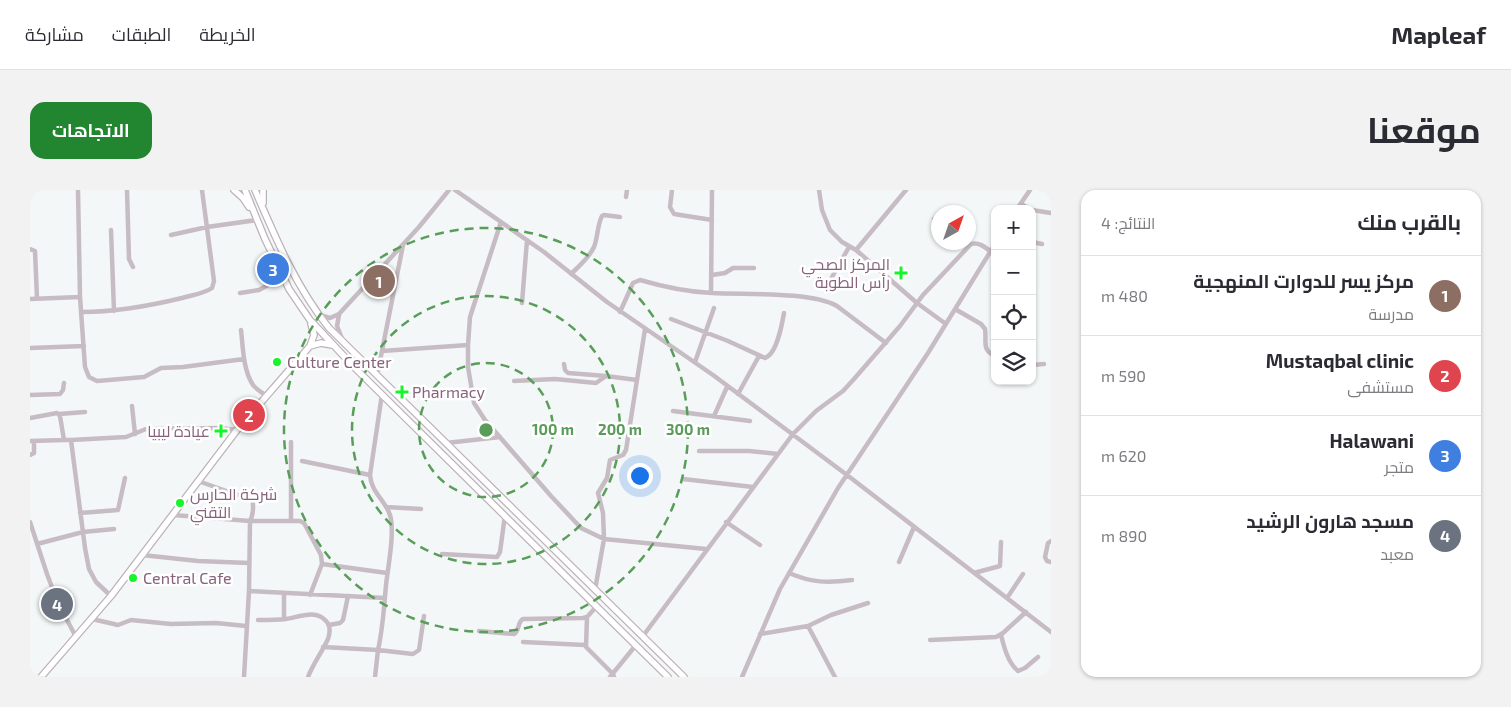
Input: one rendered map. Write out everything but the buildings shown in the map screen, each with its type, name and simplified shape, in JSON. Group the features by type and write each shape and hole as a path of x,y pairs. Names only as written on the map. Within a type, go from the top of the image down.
{"main road":[{"path":"234,190 243,198 256,218"},
{"path":"245,190 282,277 310,320 382,394 668,677"},
{"path":"255,190 292,273 316,312 377,376 684,677"},
{"path":"263,190 264,210"},
{"path":"43,676 112,596 265,395 310,346 314,335 310,320"},
{"path":"310,346 322,343 334,345"},
{"path":"475,486 482,478"}],"street":[{"path":"78,190 80,298 87,373 89,377 97,381 144,377 161,368 183,367 244,358"},
{"path":"127,190 129,259 133,267"},
{"path":"82,312 114,311 160,304 212,288 214,281 202,190"},
{"path":"345,344 337,326 339,314 404,244 449,190"},
{"path":"455,190 527,240 620,312 695,362 793,434 1051,632"},
{"path":"626,197 627,190"},
{"path":"672,190 670,207 674,214 712,220"},
{"path":"711,293 712,190"},
{"path":"819,190 822,210 830,230 917,303 946,324"},
{"path":"856,250 906,190"},
{"path":"1021,204 1030,190"},
{"path":"1036,210 1051,212"},
{"path":"571,274 589,256 594,246 596,230 602,216 620,217"},
{"path":"171,235 256,218"},
{"path":"501,222 470,318 468,345 470,384 474,403 485,420 581,528 604,539 706,549"},
{"path":"110,230 114,311"},
{"path":"522,303 527,240"},
{"path":"1036,243 1042,244"},
{"path":"377,376 404,244"},
{"path":"976,244 982,245 991,252"},
{"path":"832,277 849,247"},
{"path":"30,249 34,251 38,298"},
{"path":"643,636 793,434 816,411 842,391 886,343 917,303 967,250"},
{"path":"742,677 772,606 838,488 991,255"},
{"path":"712,275 725,273 733,268 754,268"},
{"path":"240,293 259,290 282,277"},
{"path":"620,312 631,286 640,280 694,292 792,296 829,302 886,343"},
{"path":"30,299 80,298"},
{"path":"695,362 714,308"},
{"path":"956,309 981,324 985,329 985,348 991,354"},
{"path":"316,312 327,318 339,314"},
{"path":"671,319 767,358 771,355 779,336 784,313"},
{"path":"595,590 604,539 603,512 598,494 607,478 610,460 621,457 626,450 645,329"},
{"path":"241,330 244,358 254,387 265,395"},
{"path":"382,351 468,345"},
{"path":"30,348 84,346"},
{"path":"738,394 759,356"},
{"path":"564,364 565,370 568,372 637,380"},
{"path":"1036,364 1044,364"},
{"path":"514,381 555,379 596,383 606,376"},
{"path":"30,395 60,394 64,383"},
{"path":"714,416 727,387"},
{"path":"376,677 390,543 390,516 370,483 382,394"},
{"path":"132,406 135,434"},
{"path":"672,411 750,421"},
{"path":"30,418 55,413 85,412"},
{"path":"59,414 64,440"},
{"path":"30,455 34,453 32,441 126,437 146,429 221,428 237,430"},
{"path":"446,442 500,437"},
{"path":"71,440 89,569 96,582 112,596"},
{"path":"291,442 291,521"},
{"path":"699,451 749,451 778,454"},
{"path":"302,461 370,475"},
{"path":"80,513 118,510 125,478"},
{"path":"683,479 753,487"},
{"path":"198,481 252,500 244,677"},
{"path":"386,507 421,509"},
{"path":"173,515 250,521 300,521 307,526 321,555 322,564 310,595"},
{"path":"442,554 496,557 500,552 505,515"},
{"path":"30,522 55,596 76,637"},
{"path":"726,522 760,544"},
{"path":"899,562 914,527"},
{"path":"37,544 83,532 114,529"},
{"path":"1051,541 1048,543 1045,557 1047,561 1051,562"},
{"path":"974,573 1000,566 1001,542"},
{"path":"142,555 249,563"},
{"path":"322,564 387,573"},
{"path":"789,573 808,580 829,582 852,580"},
{"path":"1007,598 1023,574"},
{"path":"249,591 384,598"},
{"path":"284,593 284,619"},
{"path":"329,624 340,623 343,620 348,596"},
{"path":"760,634 808,626 831,614 868,603"},
{"path":"597,606 587,616 585,645 613,676 636,645"},
{"path":"930,640 1001,635 1026,612"},
{"path":"258,620 284,619 312,614 319,615 325,619 329,624 330,630 308,677"},
{"path":"323,648 378,650 413,654 420,647 424,616"},
{"path":"479,630 514,634 518,631 520,621 524,619 587,616"},
{"path":"92,620 118,625 131,620 171,624 216,623 246,626"},
{"path":"808,626 835,677"},
{"path":"1001,635 1005,651 1018,671 1025,668 1038,657"},
{"path":"523,642 585,645"}],"place":[{"name":"Halawani","path":"273,269"},
{"name":"المركز الصحي رأس الطوبة","path":"901,273"},
{"name":"مركز يسر للدوارت المنهجية","path":"379,281"},
{"name":"Culture Center","path":"277,362"},
{"name":"Pharmacy","path":"402,392"},
{"name":"Mustaqbal clinic","path":"249,415"},
{"name":"عيادة ليبيا","path":"221,431"},
{"name":"شركة الحارس التقني","path":"180,503"},
{"name":"Central Cafe","path":"133,578"},
{"name":"مسجد هارون الرشيد","path":"57,604"}]}
